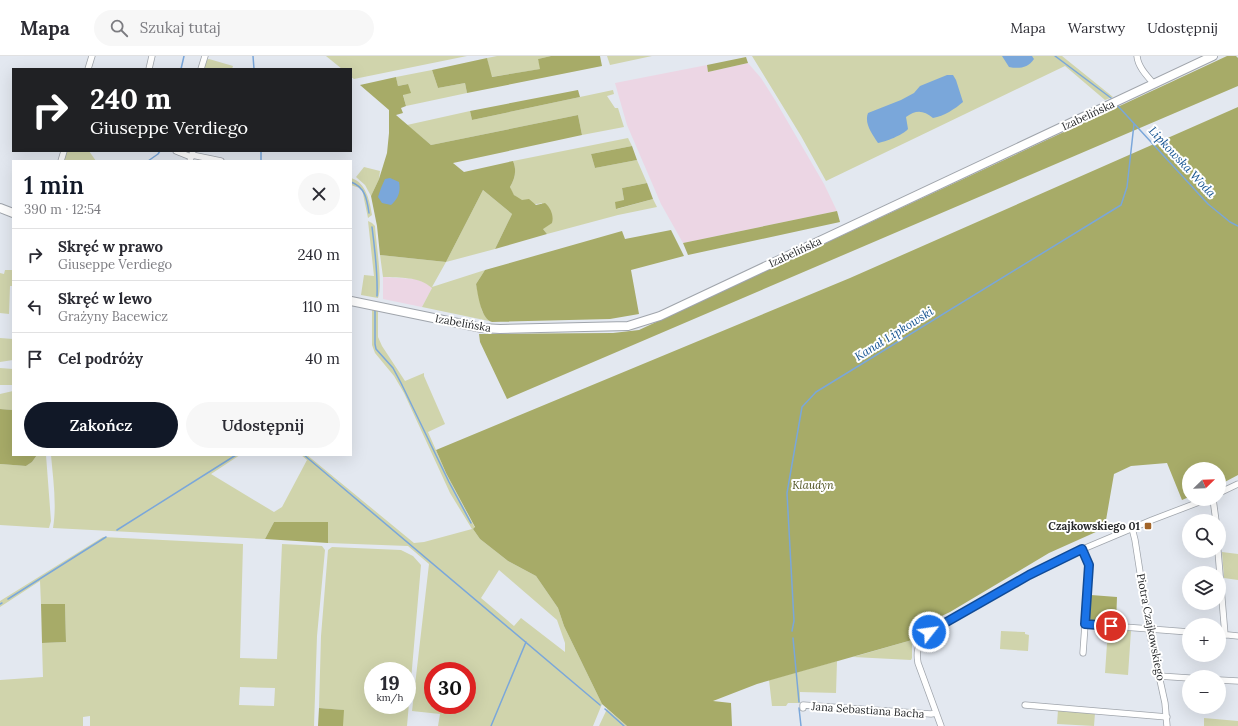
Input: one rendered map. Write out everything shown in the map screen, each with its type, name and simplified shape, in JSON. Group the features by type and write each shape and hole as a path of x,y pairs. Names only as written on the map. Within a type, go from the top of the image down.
{"street":[{"path":"88,68 92,56"},
{"path":"149,68 152,56"},
{"path":"201,68 205,56"},
{"path":"1137,56 1145,74 1154,84"},
{"name":"Izabelińska","path":"352,301 482,328 500,330 628,326 660,316 1213,56"},
{"path":"179,152 191,156 215,160"},
{"path":"0,208 12,213"},
{"path":"1226,490 1238,484"},
{"path":"941,726 917,658 920,643 924,636 1029,575 1082,549 1189,506"},
{"name":"Piotra Czajkowskiego","path":"1132,528 1149,630 1164,694 1167,726"},
{"path":"1082,549 1089,565 1083,653"},
{"path":"1218,558 1221,618"},
{"path":"1085,624 1182,632"},
{"path":"1226,635 1238,636"},
{"path":"1159,676 1182,678"},
{"path":"1226,680 1238,681"},
{"name":"Jana Sebastiana Bacha","path":"803,708 802,705 931,714 936,713"},
{"path":"1024,705 1166,717"}],"shaded area":[{"path":"748,63 761,78 775,100 824,184 837,211 683,243 661,204 627,125 615,83 707,65 708,72"},
{"path":"383,277 415,279 426,283 432,288 422,307 383,299"}],"green space":[{"path":"326,56 467,56 354,79 352,78 352,68 341,68"},
{"path":"497,56 551,56 538,59 541,69 491,77 487,58"},
{"path":"551,56 600,56 602,66 467,93 465,83 438,88 432,70 487,58 492,77 540,69 538,59"},
{"path":"607,56 652,56 610,65"},
{"path":"752,56 1062,56 1113,97 1105,100 1065,66 826,181 801,136"},
{"path":"1227,56 1236,56 1238,58 1238,86 507,399 480,342 479,334 613,333 639,330"},
{"path":"746,57 748,63 708,72 707,65"},
{"path":"209,59 233,66 232,68 204,68 206,60"},
{"path":"432,70 438,88 465,83 467,93 406,106 403,94 408,84 398,86 396,77"},
{"path":"396,77 398,86 408,84 411,93 403,95 406,106 401,108 403,113 396,115 431,145 578,115 582,135 453,163 464,172 513,161 515,174 510,187 514,195 522,200 529,199 536,205 545,203 552,212 552,223 543,229 547,234 495,249 512,214 483,190 446,262 380,255 377,226 371,196 379,179 387,153 389,110 360,85"},
{"path":"578,90 580,97 472,120 470,111"},
{"path":"613,90 614,94 607,96 615,108 618,108 624,127 582,135 578,115 431,145 407,125 470,111 472,120"},
{"name":"Klaudyn","path":"1238,107 1238,475 1226,481 1226,462 1182,462 1182,500 1167,463 1131,466 1114,474 1106,520 1107,527 1049,553 950,612 915,629 912,640 757,684 713,701 731,703 732,726 627,726 602,704 564,626 558,608 536,576 508,561 480,539 473,529 475,527 446,473 436,450 850,278"},
{"path":"628,138 632,146 591,154 595,168 637,160 647,183 622,188 624,200 617,209 653,199 657,207 618,215 547,234 543,229 542,203 532,204 524,202 515,196 510,187 515,171 513,161"},
{"path":"632,146 637,160 595,168 591,154"},
{"path":"66,152 90,152 95,160 63,160"},
{"path":"364,167 380,171 379,179 371,196 365,185 356,177"},
{"path":"352,178 356,180 364,188 370,204 372,215 368,218 362,189 352,185"},
{"path":"647,183 653,199 616,209 615,202 624,200 622,188"},
{"path":"483,190 512,214 495,249 446,262"},
{"path":"837,211 840,222 688,255 683,243"},
{"path":"368,221 375,226 380,274 378,298 361,295 364,275 374,276"},
{"path":"671,230 684,256 631,270 639,314 610,319 492,322 488,320 483,312 476,284 485,270 622,231 625,239"},
{"path":"380,255 446,262 432,287 485,270 476,284 482,311 489,321 422,307 432,288 421,281 383,277"},
{"path":"5,270 12,270 9,314 0,313 0,273 4,274"},
{"path":"372,310 378,311 378,337 382,346 405,381 424,373 445,424 428,432 446,473 475,528 473,529 480,539 508,561 536,576 558,608 564,626 602,704 593,726 438,726 440,714 476,714 476,662 424,662 424,712 416,711 416,676 429,564 408,546 328,543 328,522 274,522 265,539 53,528 55,501 51,456 238,456 211,474 274,512 282,507 307,460 302,456 308,456 414,543 424,542 472,529 450,493 404,393 394,376 375,353 372,345","holes":["499,570 557,620 565,643 565,652 521,618 514,626 481,598"]},
{"path":"0,338 12,339 12,360 0,362"},
{"path":"0,368 12,369 12,385 0,385"},
{"path":"12,391 12,410 0,409 0,394"},
{"path":"0,409 12,410 12,456 36,456 32,462 26,466 0,464"},
{"path":"36,456 46,456 51,521 49,528 0,525 0,464 26,466 32,462"},
{"path":"274,522 328,522 328,543 265,539"},
{"path":"103,537 243,544 240,658 277,659 282,544 322,546 325,550 317,636 314,726 90,726 90,716 83,717 83,726 0,726 0,680 43,677 42,643 66,642 65,604 41,604 40,581 0,607 0,601","holes":["240,687 275,688 274,706 239,705"]},
{"path":"332,547 401,550 413,556 421,565 413,662 364,662 364,714 408,714 407,726 343,726 343,710 319,708 321,636 328,550"},
{"path":"1226,552 1238,554 1238,580 1226,578 1226,566 1223,566 1222,558 1226,558"},
{"path":"1091,595 1117,597 1116,623 1091,621 1089,618"},
{"path":"41,604 65,604 66,642 42,643"},
{"path":"1108,629 1131,631 1128,675 1105,673"},
{"path":"1001,631 1025,632 1025,634 1029,635 1028,651 1000,649"},
{"path":"912,640 911,660 853,657"},
{"path":"837,661 836,693 800,692 800,703 788,703 786,706 772,706 769,680"},
{"path":"319,708 344,710 343,726 318,726"},
{"path":"607,709 627,726 599,726"},
{"path":"1058,710 1095,713 1094,726 1057,724"},
{"path":"1204,718 1238,721 1238,726 1204,726"}],"water":[{"path":"1002,56 1032,56 1034,59 1026,66 1013,68 1009,67"},
{"path":"947,75 953,75 956,80 963,102 949,112 933,118 926,113 916,112 906,117 908,129 906,131 894,138 878,143 868,125 868,113 901,100 914,93 920,86"},
{"path":"390,178 399,182 400,186 398,195 391,205 382,203 378,197 385,179"}],"waterway":[{"path":"181,68 184,56"},
{"path":"253,56 254,68"},
{"name":"Lipkowska Woda","path":"1055,56 1111,98"},
{"name":"Lipkowska Woda","path":"1117,105 1208,204 1230,222 1238,226"},
{"name":"Kanał Lipkowski","path":"792,631 794,621 787,493 802,407 816,392 1121,205 1127,187 1134,124"},
{"path":"149,160 159,152"},
{"path":"261,152 261,160"},
{"path":"352,182 362,190 366,198 369,213"},
{"path":"372,227 377,270 377,296"},
{"path":"375,310 376,349 393,368 449,482 471,523"},
{"path":"117,530 234,456"},
{"path":"305,456 600,705"},
{"path":"8,599 106,537"},
{"name":"Kanał Lipkowski","path":"793,638 799,702"},
{"path":"491,726 526,642"},
{"name":"Kanał Lipkowski","path":"799,708 801,726"},
{"path":"605,709 624,726"}],"place":[{"name":"Czajkowskiego 01","path":"1148,526"}],"route":[{"path":"929,632 1029,575 1082,549 1089,565 1085,624 1111,626"}]}
